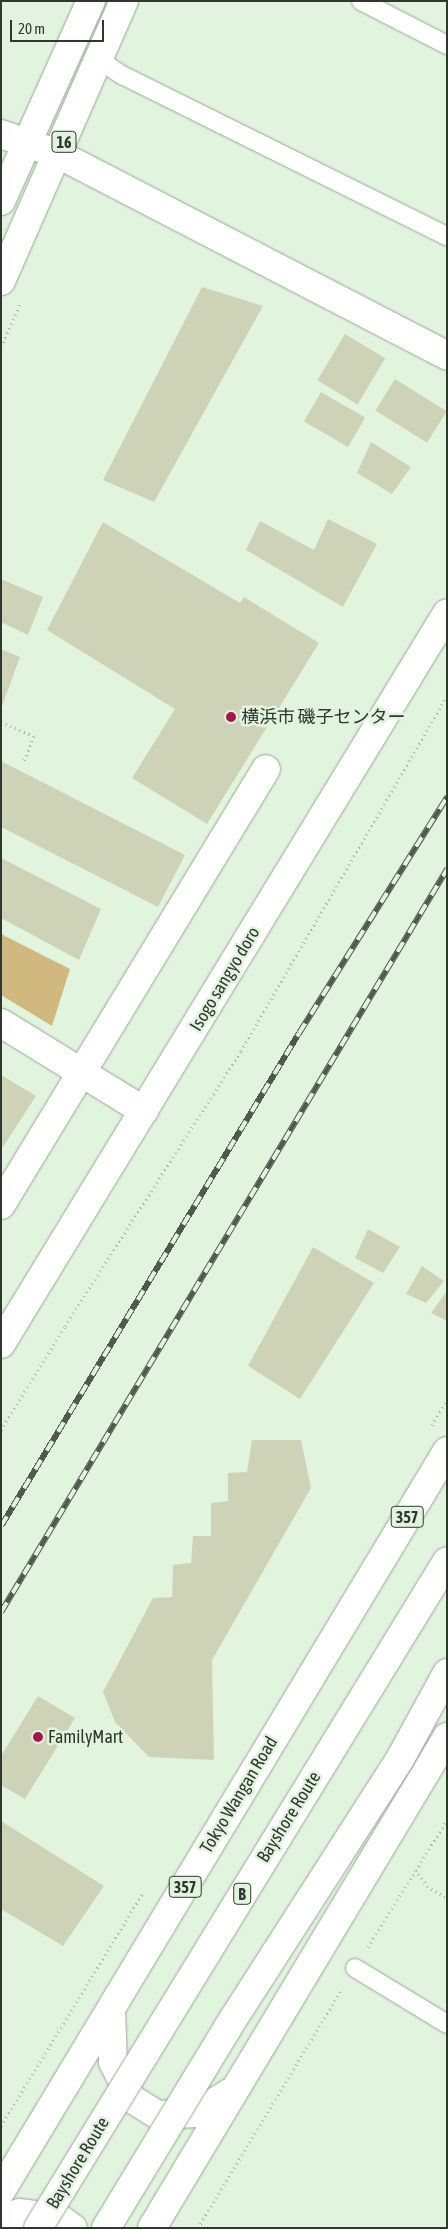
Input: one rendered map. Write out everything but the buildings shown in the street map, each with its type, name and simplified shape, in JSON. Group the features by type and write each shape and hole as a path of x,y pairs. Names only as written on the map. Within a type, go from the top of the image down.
{"main road":[{"name":"16","path":"1,201 91,1"},
{"name":"16","path":"1,281 124,1"},
{"path":"1,134 58,154 447,356"},
{"name":"Isogo sangyo doro","path":"1,1344 447,613"},
{"path":"1,1205 266,769"},
{"path":"1,1023 144,1110"},
{"name":"Tokyo Wangan Road","path":"1,2191 447,1451"},
{"name":"Bayshore Route","path":"38,2228 447,1561"},
{"path":"106,2228 228,2026 400,1759 447,1673"},
{"path":"152,2228 447,1737"},
{"path":"111,2010 113,2062 132,2098 158,2115 197,2113 235,2088"},
{"path":"1,2219 19,2213 58,2218 73,2228"}],"lane":[{"path":"361,1 447,46"},
{"path":"98,59 122,75 447,236"},
{"path":"354,1968 447,2024"}],"path":[{"path":"1,1430 70,1318 241,1051 447,696"},
{"path":"1,722 34,736 23,763"},
{"path":"442,1407 447,1400"},
{"path":"198,2228 354,1968 447,1820"},
{"path":"415,1870 427,1886 447,1898"}],"shaded area":[{"path":"1,934 70,969 52,1026 1,995"}],"railway":[{"path":"1,1526 299,1033 447,797"},
{"path":"1,1612 447,869"}],"place":[{"name":"横浜市 磯子センター","path":"231,717"},
{"name":"FamilyMart","path":"38,1737"}]}
